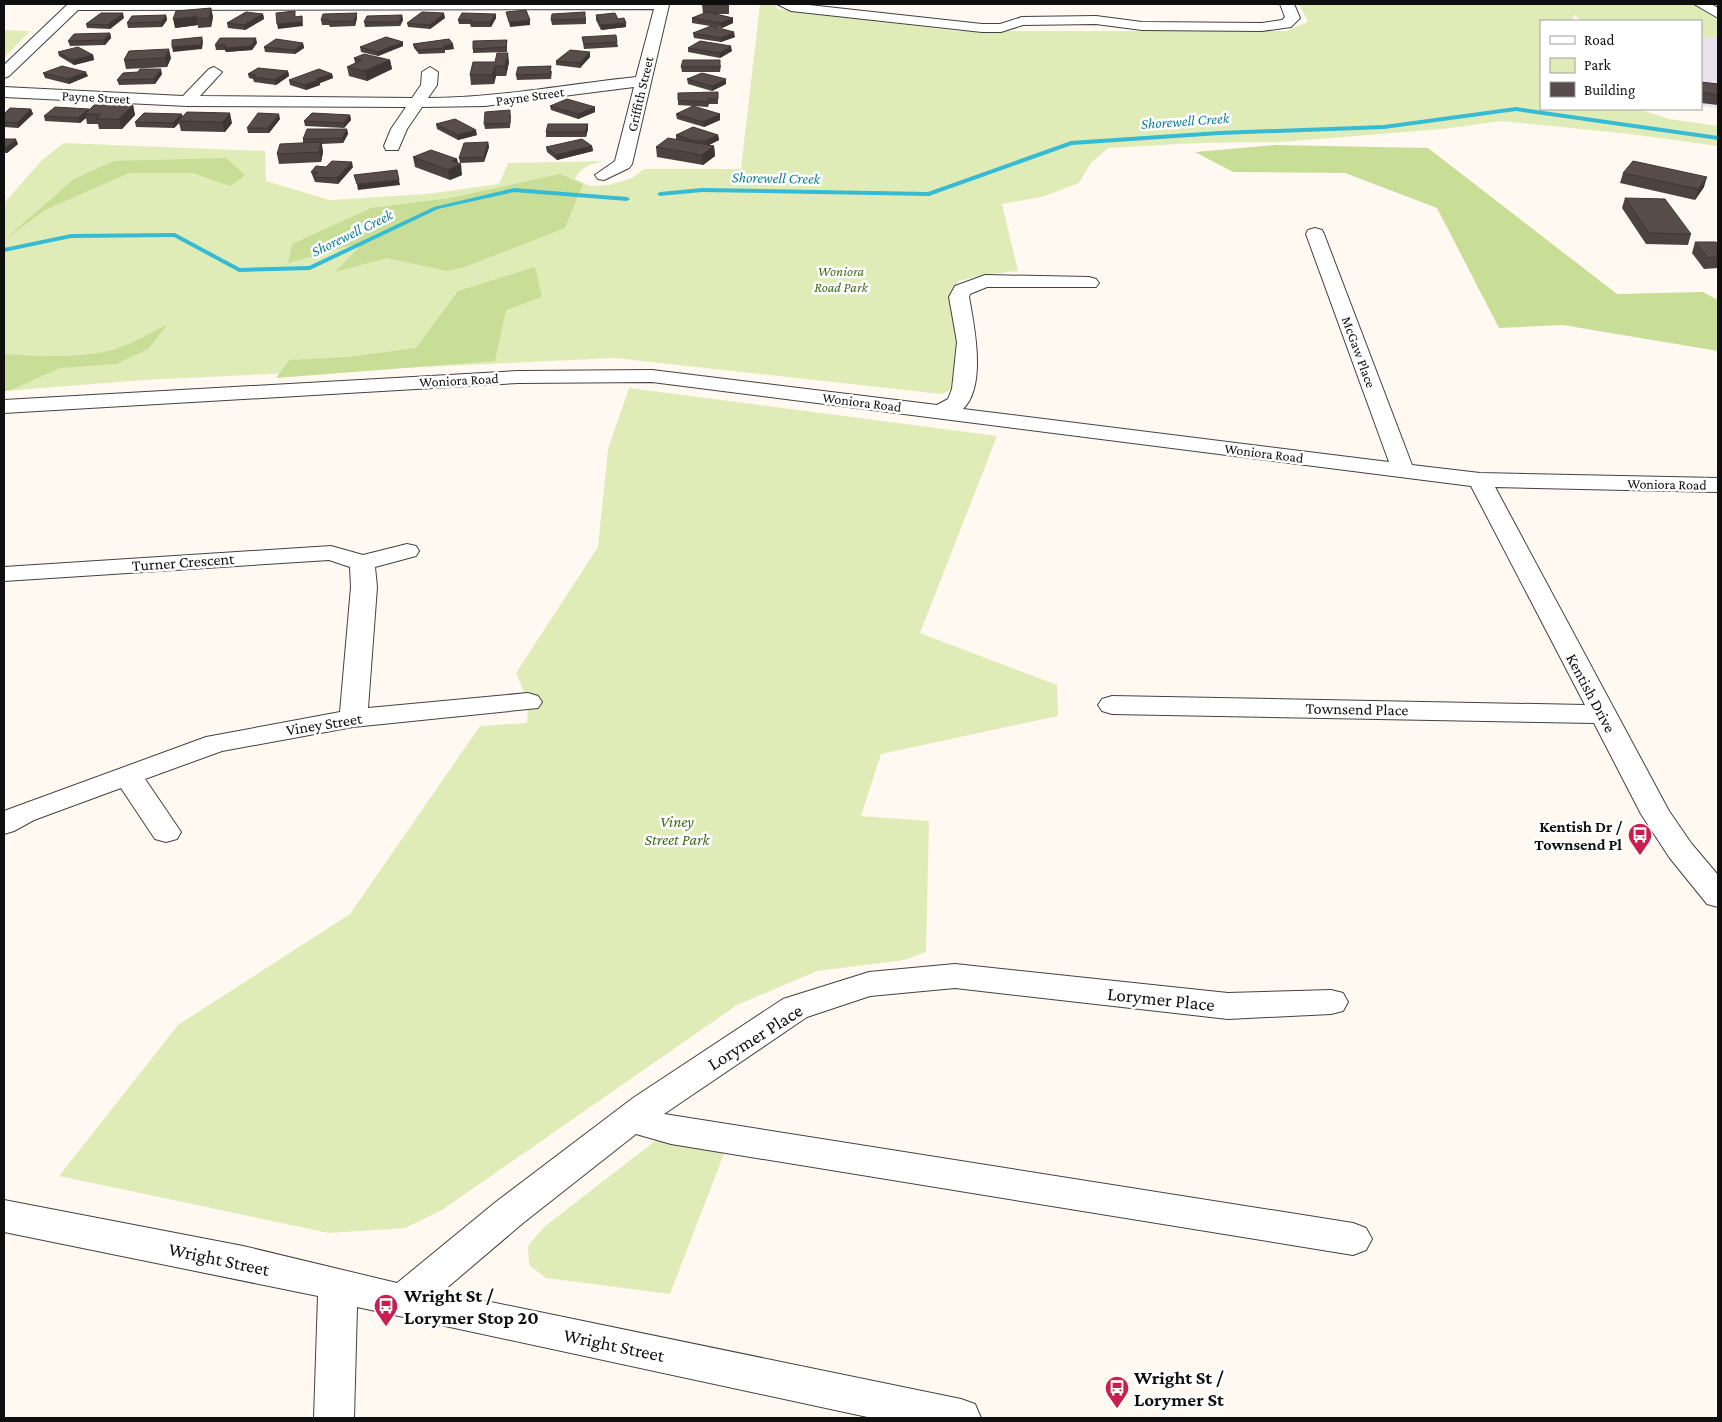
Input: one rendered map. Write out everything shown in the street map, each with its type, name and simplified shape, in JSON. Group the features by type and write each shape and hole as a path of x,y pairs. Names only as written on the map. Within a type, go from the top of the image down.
{"street":[{"path":"4,74 75,5 662,4"},
{"name":"Griffith Street","path":"604,175 623,164 662,4"},
{"path":"784,4 791,7 950,26 1001,28 1022,21 1096,20 1142,26 1262,28 1286,24 1293,18 1287,4"},
{"path":"1701,4 1718,14"},
{"path":"187,101 214,72"},
{"path":"392,146 398,129 415,103 430,85 430,72"},
{"name":"Payne Street","path":"4,92 187,101 415,103 505,100 596,86 644,81"},
{"name":"McGaw Place","path":"1315,234 1403,470"},
{"path":"942,412 956,403 964,389 967,342 959,305 959,297 962,290 985,281 1089,283"},
{"name":"Woniora Road","path":"4,407 508,378 608,375 652,376 1480,480 1718,485"},
{"name":"Kentish Drive","path":"1480,480 1656,814 1680,850 1718,896"},
{"name":"Turner Crescent","path":"4,574 331,553 362,562 407,551"},
{"path":"353,718 364,587 362,562"},
{"name":"Viney Street","path":"4,824 24,813 216,743 353,718 528,702"},
{"name":"Townsend Place","path":"1112,705 1602,714"},
{"path":"127,775 166,832"},
{"name":"Lorymer Place","path":"404,1301 510,1212 632,1119 795,1008 869,984 956,976 1228,1006 1330,1002"},
{"path":"632,1119 670,1130 1353,1239"},
{"name":"Wright Street","path":"4,1216 338,1284 373,1295 961,1418"},
{"path":"334,1418 338,1284"}],"shaded area":[{"path":"1702,37 1718,37 1718,108 1702,106"}],"green space":[{"name":"Woniora Road Park","path":"760,4 775,4 777,9 957,31 1286,31 1308,22 1299,4 1718,4 1718,37 1702,37 1702,20 1580,20 1575,15 1572,20 1540,20 1540,110 1641,110 1670,119 1718,126 1718,146 1630,134 1502,121 1443,129 1281,142 1198,143 1108,148 1091,163 1079,183 1042,197 1002,204 1018,271 982,275 959,281 951,292 960,332 957,387 942,394 615,358 144,380 4,391 4,203 43,159 64,143 265,151 266,181 330,200 427,194 499,184 508,163 605,161 587,166 577,175 575,179 590,186 609,185 632,178 644,169 741,169"},
{"path":"4,30 30,31 4,58"},
{"path":"1275,145 1428,148 1617,294 1703,292 1718,300 1718,351 1563,325 1499,328 1437,208 1345,173 1233,172 1195,152"},
{"path":"226,158 245,175 230,186 193,173 129,173 45,210 4,240 74,179 114,161"},
{"path":"560,174 583,184 565,228 462,268 447,271 387,258 335,272 364,242 288,263 292,244 371,208 450,198"},
{"path":"535,267 542,297 506,310 495,361 276,378 289,360 348,357 416,348 458,291"},
{"path":"168,324 148,349 116,364 60,368 11,390 4,391 4,354 67,356 104,352 129,344"},
{"name":"Viney Street Park","path":"629,388 997,436 920,633 1057,685 1058,716 881,754 861,816 929,821 926,952 904,960 817,971 737,1005 442,1210 405,1228 329,1233 59,1176 178,1025 350,914 480,726 527,723 528,702 516,673 598,547 608,449"},
{"path":"659,1138 725,1151 670,1294 546,1278 529,1265 528,1246 544,1227"}],"building":[{"path":"729,4 729,5 702,5"},
{"path":"211,8 209,18 196,19 197,16 173,19 176,11"},
{"path":"526,10 530,20 509,22 506,12"},
{"path":"295,11 295,17 302,16 302,22 277,24 276,13"},
{"path":"246,12 263,14 244,25 227,23"},
{"path":"422,12 444,13 430,25 407,23"},
{"path":"585,12 585,19 551,20 552,14"},
{"path":"707,12 733,18 721,23 692,18"},
{"path":"101,13 123,13 108,25 86,24"},
{"path":"357,13 354,21 329,22 329,20 321,20 323,14"},
{"path":"462,13 496,14 490,22 470,22 472,20 458,20"},
{"path":"615,13 618,19 624,18 626,23 601,25 596,15"},
{"path":"166,15 161,22 127,23 132,16"},
{"path":"402,15 399,22 364,22 367,16"},
{"path":"711,26 734,32 721,38 693,33"},
{"path":"110,33 104,40 68,41 74,34"},
{"path":"616,35 617,42 584,44 582,37"},
{"path":"202,37 201,45 172,47 172,40"},
{"path":"386,37 403,42 377,52 360,47"},
{"path":"220,38 256,38 251,46 224,48 226,45 215,45"},
{"path":"276,39 303,43 295,50 264,47"},
{"path":"449,39 453,44 443,46 445,48 418,50 413,44"},
{"path":"507,40 506,47 473,49 473,41"},
{"path":"700,41 731,46 720,53 688,48"},
{"path":"78,47 93,55 72,60 58,52"},
{"path":"169,49 165,58 124,60 129,51"},
{"path":"570,50 590,52 580,63 556,61"},
{"path":"497,53 508,53 505,66 495,66 492,75 470,75 473,62 495,62"},
{"path":"364,54 390,60 365,71 347,67 362,60 354,58"},
{"path":"683,60 720,60 720,67 681,67"},
{"path":"62,66 86,72 68,79 43,73"},
{"path":"551,66 550,74 516,75 518,67"},
{"path":"258,68 288,71 275,80 253,77 256,75 248,74"},
{"path":"140,69 161,69 154,79 117,80 123,73 138,72"},
{"path":"319,69 332,74 305,85 289,80"},
{"path":"702,73 726,79 712,86 687,79"},
{"path":"1702,82 1718,84 1718,95 1702,92"},
{"path":"718,92 718,99 708,99 708,102 678,100 678,93"},
{"path":"567,99 595,107 578,114 550,106"},
{"path":"94,105 133,105 119,119 96,119 101,114 85,114"},
{"path":"693,106 720,114 703,122 676,114"},
{"path":"55,107 89,109 78,118 44,116"},
{"path":"10,108 31,109 17,123 4,122 4,114"},
{"path":"510,110 510,123 484,124 485,112"},
{"path":"187,112 230,113 222,122 178,121"},
{"path":"144,113 182,114 173,123 135,122"},
{"path":"258,113 279,114 268,128 247,128"},
{"path":"312,113 350,115 344,123 304,121"},
{"path":"455,119 476,130 457,135 436,124"},
{"path":"548,124 588,124 585,132 546,132"},
{"path":"693,127 718,135 705,141 695,141 676,135"},
{"path":"307,129 347,129 342,138 303,139"},
{"path":"668,138 714,146 702,155 656,147"},
{"path":"4,139 16,139 4,148"},
{"path":"582,139 592,146 556,155 546,147"},
{"path":"321,142 319,152 277,154 280,144"},
{"path":"488,142 484,157 459,158 464,143"},
{"path":"431,150 457,159 452,161 461,164 448,170 413,157"},
{"path":"332,161 352,162 337,178 314,177 318,172 311,172 316,166 326,167"},
{"path":"1633,161 1707,177 1698,189 1623,173"},
{"path":"397,170 399,180 357,184 354,175"},
{"path":"1625,198 1665,199 1691,234 1649,233"},
{"path":"1695,242 1716,242 1718,245 1718,257 1708,258"}],"waterway":[{"name":"Shorewell Creek","path":"660,194 702,190 929,194 1071,143 1219,133 1384,127 1516,109 1718,138"},
{"name":"Shorewell Creek","path":"4,250 71,236 175,235 239,270 310,268 436,208 514,190 627,199"}],"place":[{"name":"Kentish Dr / Townsend Pl","path":"1640,856"},
{"name":"Wright St / Lorymer Stop 20","path":"386,1327"},
{"name":"Wright St / Lorymer St","path":"1117,1409"}]}
